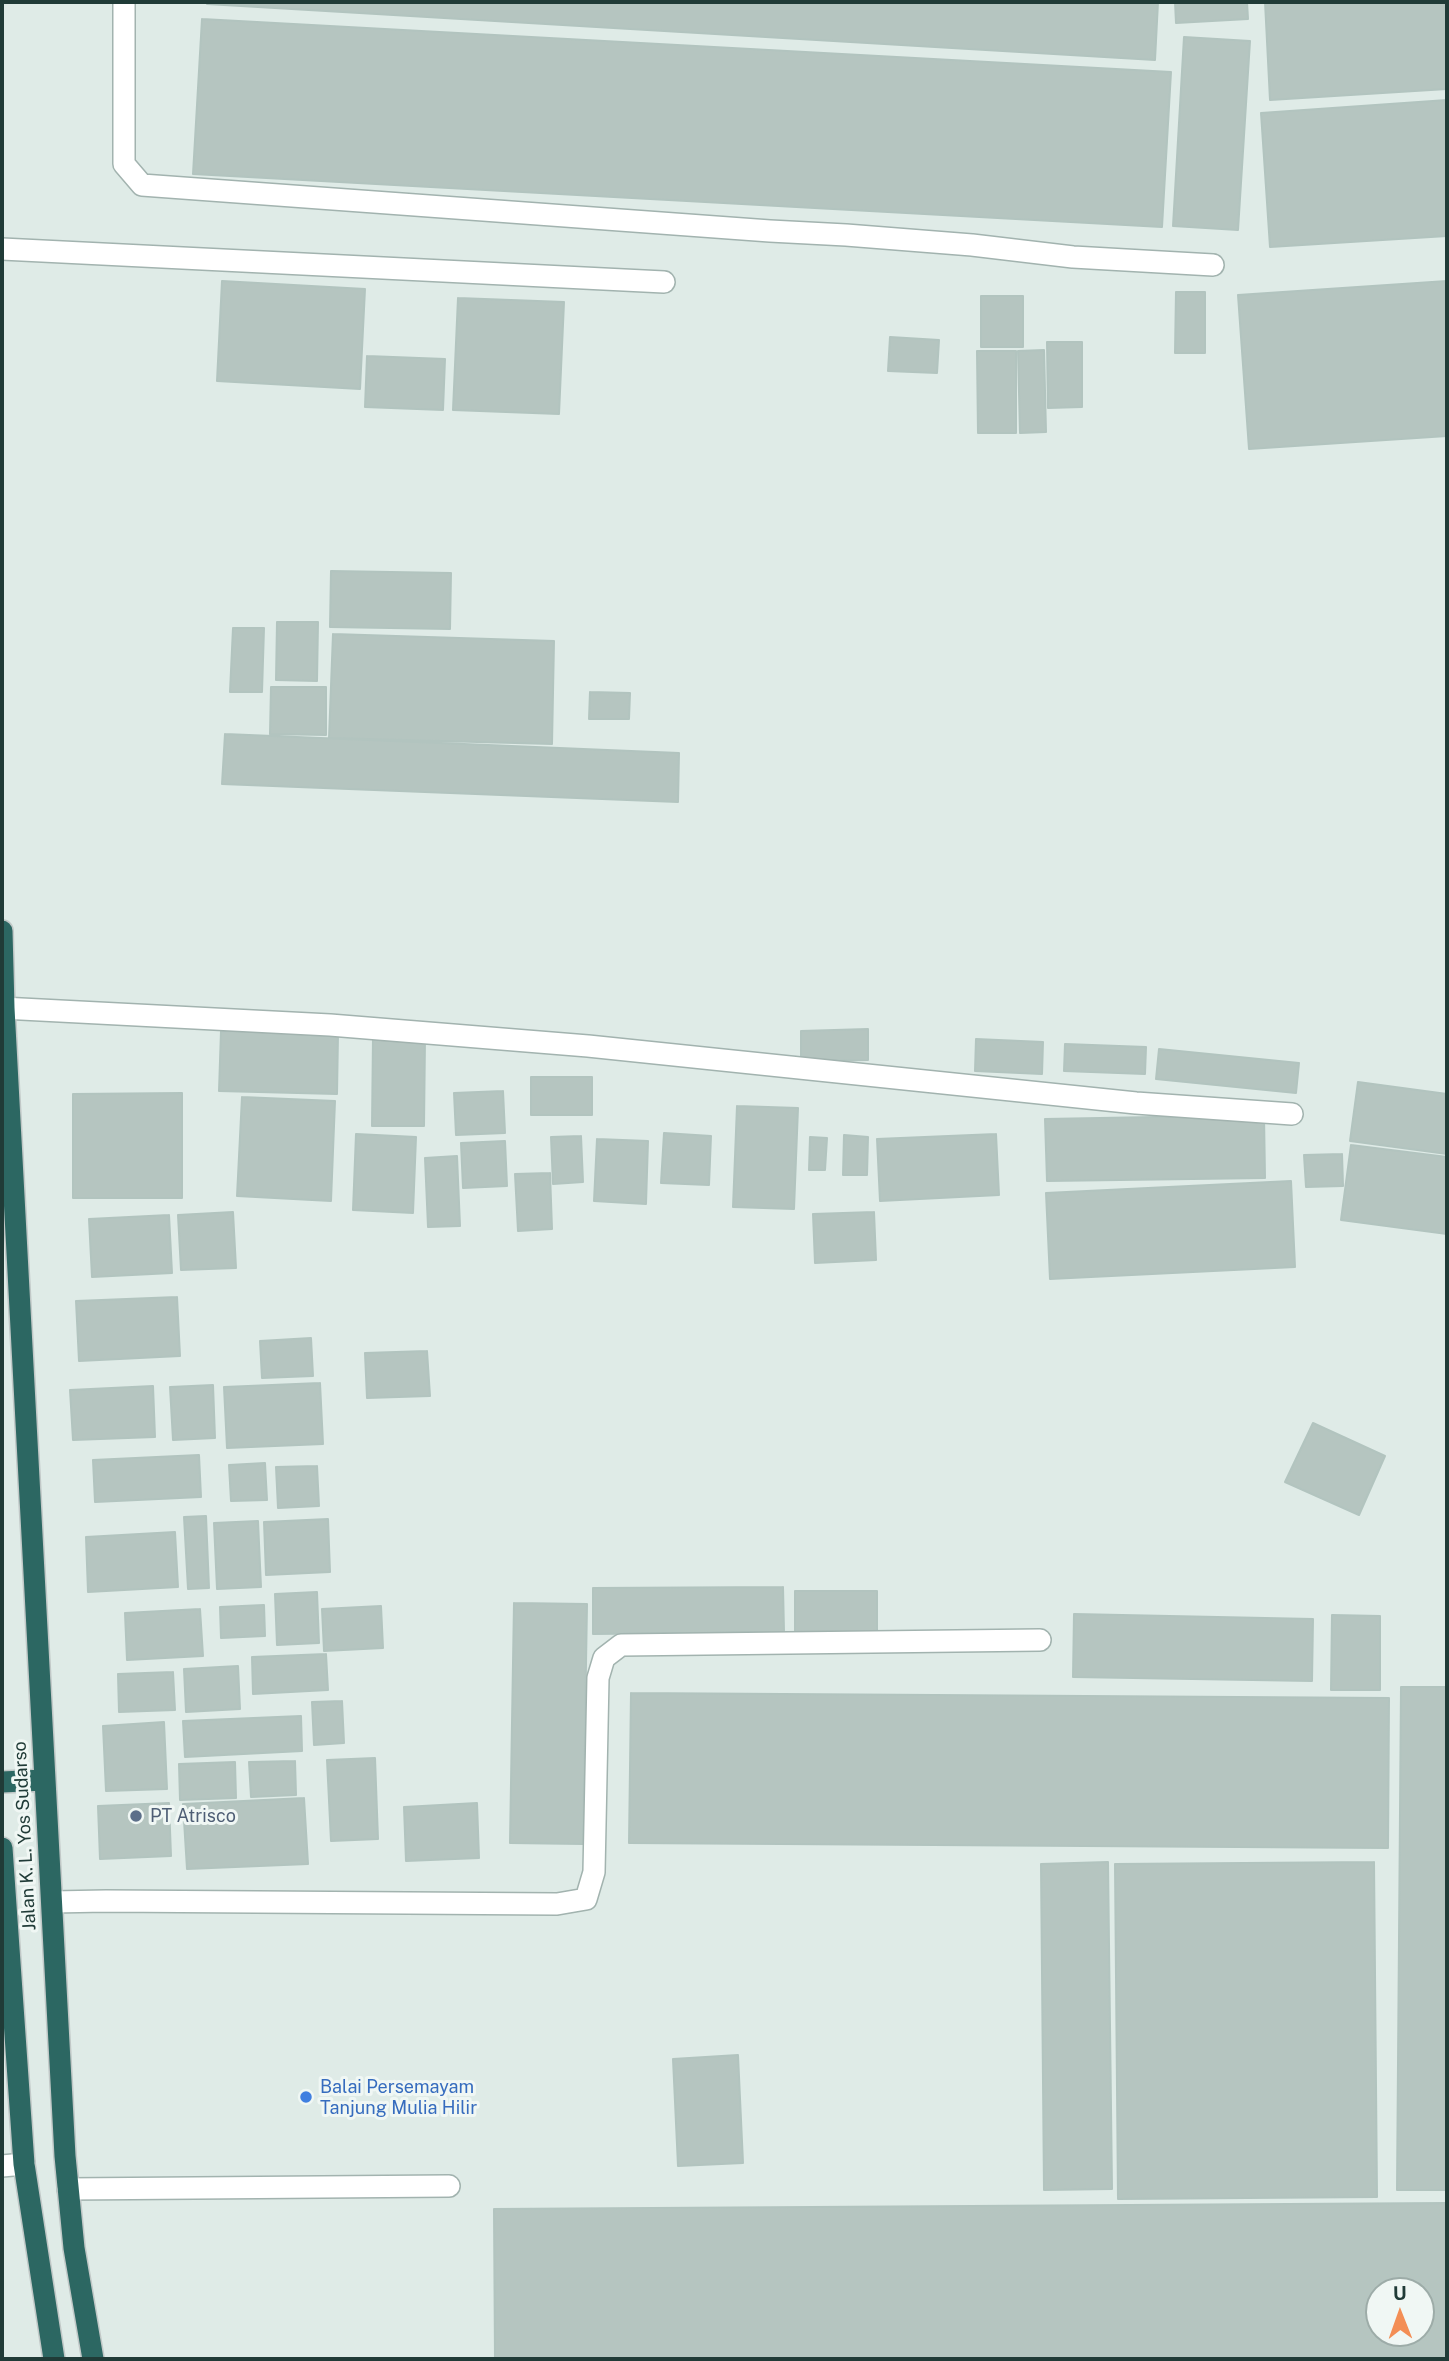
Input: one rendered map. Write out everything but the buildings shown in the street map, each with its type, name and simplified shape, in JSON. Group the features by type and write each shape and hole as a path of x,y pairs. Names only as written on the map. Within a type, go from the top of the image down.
{"highway":[{"name":"Jalan K. L. Yos Sudarso","path":"2,931 3,1008 68,2189 74,2248 93,2359"},
{"path":"2,1782 44,1780"},
{"name":"Jalan K. L. Yos Sudarso","path":"2,1848 24,2164 54,2359"}],"street":[{"path":"124,2 124,164 142,185 770,231 846,234 1073,257 1213,265"},
{"path":"2,248 664,282"},
{"path":"3,1008 330,1025 561,1044 1136,1103 1292,1114"},
{"path":"52,1902 557,1904 586,1899 594,1872 598,1678 604,1658 621,1645 1040,1640"},
{"path":"2,2166 24,2164"},
{"path":"68,2189 449,2186"}],"place":[{"name":"PT Atrisco","path":"136,1816"},
{"name":"Balai Persemayam Tanjung Mulia Hilir","path":"306,2097"}]}
